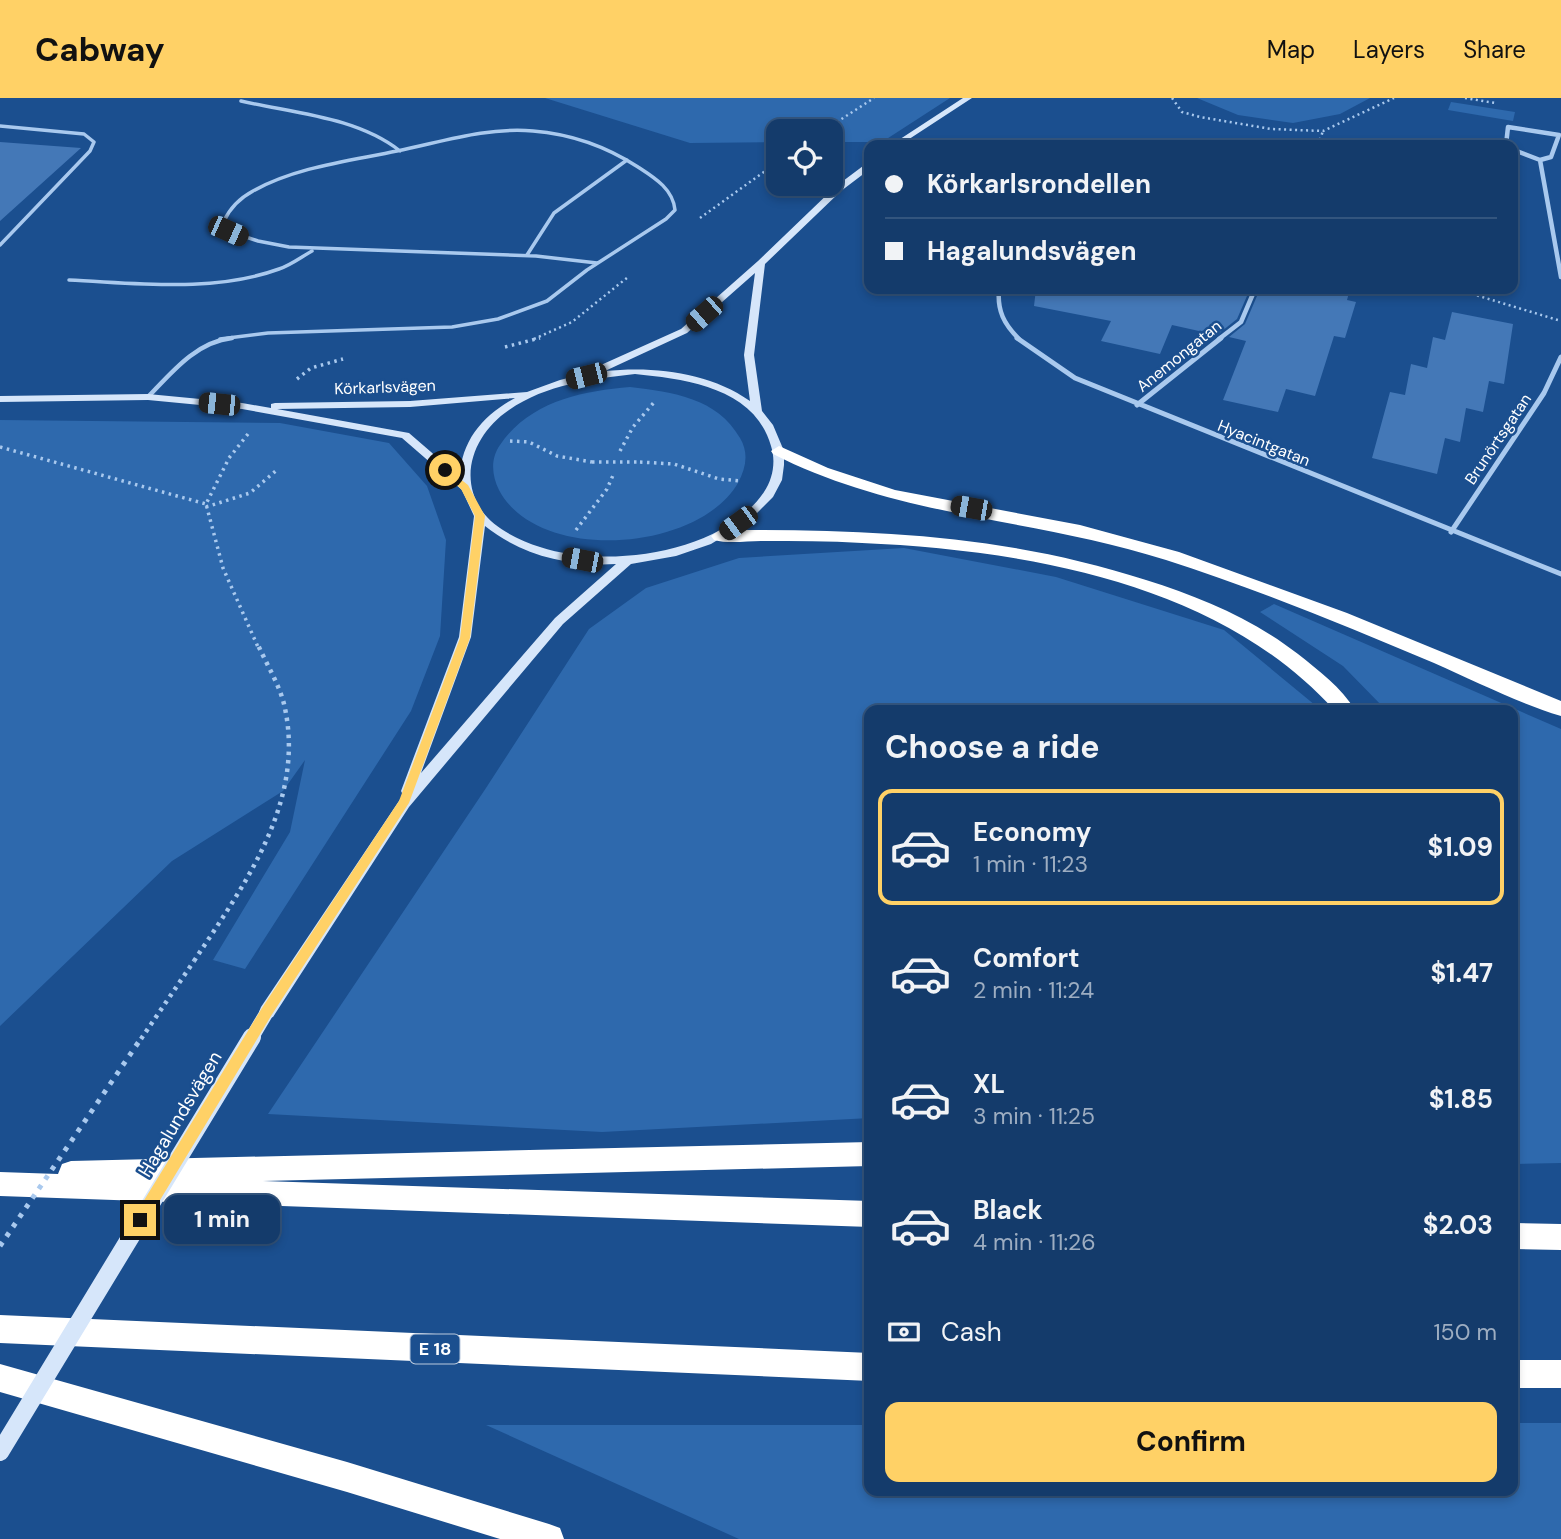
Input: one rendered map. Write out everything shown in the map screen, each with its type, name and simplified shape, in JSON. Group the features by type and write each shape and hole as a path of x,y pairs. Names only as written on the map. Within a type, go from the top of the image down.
{"highway":[{"path":"779,450 822,472 877,490 1112,537 1184,558 1287,596 1561,709"},
{"path":"720,536 835,535 991,548 1133,583 1247,629 1282,652 1328,690 1341,705"},
{"path":"0,1175 864,1154"},
{"path":"0,1184 864,1214"},
{"path":"1518,1236 1561,1237"},
{"name":"E 18","path":"0,1329 864,1367"},
{"path":"1518,1374 1561,1374"},
{"path":"0,1378 347,1477 549,1539"}],"street":[{"path":"903,140 968,98"},
{"path":"1507,140 1508,127 1559,135 1551,157 1540,160 1518,152"},
{"path":"1540,160 1561,277"},
{"path":"586,376 635,371 683,376 725,390 757,412 772,430 779,450 776,481 756,510 720,536 677,553 627,561 582,560 540,552 505,536 480,516 465,487 464,461 476,435 498,412 528,394 586,376 684,331 761,264 838,189 864,169"},
{"path":"757,412 749,355 761,264"},
{"name":"Hyacintgatan","path":"999,294 998,306 1007,325 1028,347 1075,378 1451,532 1561,574"},
{"name":"Anemongatan","path":"1137,405 1241,322 1253,294"},
{"name":"Brunörtsgatan","path":"1451,532 1544,393 1561,357"},
{"name":"Körkarlsvägen","path":"242,406 410,404 528,394"},
{"name":"Körkarlsvägen","path":"0,399 148,397 242,406 405,435 465,487"},
{"name":"Hagalundsvägen","path":"404,803 465,638 480,516"},
{"name":"Hagalundsvägen","path":"0,1452 267,1012 404,803 559,621 627,561"}],"lane":[{"path":"241,101 357,129 388,140 400,150"},
{"path":"0,126 84,135 94,142 90,151 0,245"},
{"path":"148,397 185,358 221,339 268,333 414,329 479,323 547,301 597,263 666,219 675,210 665,186 626,160 573,137 519,130 483,134 320,168 262,187 240,199 229,209 224,221 228,231 248,240 290,248 527,255 597,263"},
{"path":"527,255 554,213 626,160"},
{"path":"69,280 171,283 216,281 277,270 314,250"}],"path":[{"path":"842,119 874,98"},
{"path":"1171,98 1182,112 1200,117 1271,129 1323,131 1394,98"},
{"path":"1320,140 1323,131"},
{"path":"1472,294 1561,321"},
{"path":"620,451 633,427 663,391"},
{"path":"0,1246 248,878 279,815 289,750 284,704 223,568 206,506 229,458 252,429"},
{"path":"499,441 529,442 557,456 592,462 674,464 719,479 749,481"},
{"path":"0,447 79,467 206,506 250,493 278,469"},
{"path":"575,530 607,489 614,473"}],"shaded area":[{"path":"545,98 950,98 885,140 843,142 843,119 766,119 766,142 690,143"},
{"path":"1197,98 1370,98 1340,114 1293,123 1238,115"},
{"path":"1451,102 1515,112 1513,121 1448,110"},
{"path":"630,387 662,391 692,399 719,414 740,438 745,466 738,483 718,506 689,524 655,535 618,540 581,538 547,530 519,514 499,490 493,462 497,450 512,430 526,418 558,401 593,392"},
{"path":"0,420 280,423 389,443 427,486 446,540 440,636 411,711 245,969 213,960 290,832 305,760 283,791 172,861 0,1026"},
{"path":"904,548 1056,577 1224,630 1315,705 864,705 864,1118 602,1132 268,1114 589,629 646,588 739,558"},
{"path":"1274,604 1506,705 1381,705 1343,666 1260,612"},
{"path":"1518,710 1561,729 1561,1163 1518,1164"},
{"path":"1518,1423 1561,1423 1561,1539 739,1539 486,1425 864,1425 864,1496 1518,1496"}],"building":[{"path":"0,142 81,148 0,221"},
{"path":"1035,294 1248,294 1237,319 1217,335 1172,325 1160,354 1101,341 1111,321 1034,306"},
{"path":"1258,294 1349,294 1347,300 1356,302 1345,338 1334,336 1315,396 1286,389 1278,412 1223,400 1246,341 1229,337 1245,324"},
{"path":"1452,312 1513,324 1504,384 1489,381 1483,412 1466,408 1460,442 1445,438 1437,474 1372,458 1390,392 1405,395 1411,364 1427,368 1433,337 1445,340"}],"route":[{"path":"140,1220 267,1012 404,803 465,638 480,516 465,487 445,470"}]}
